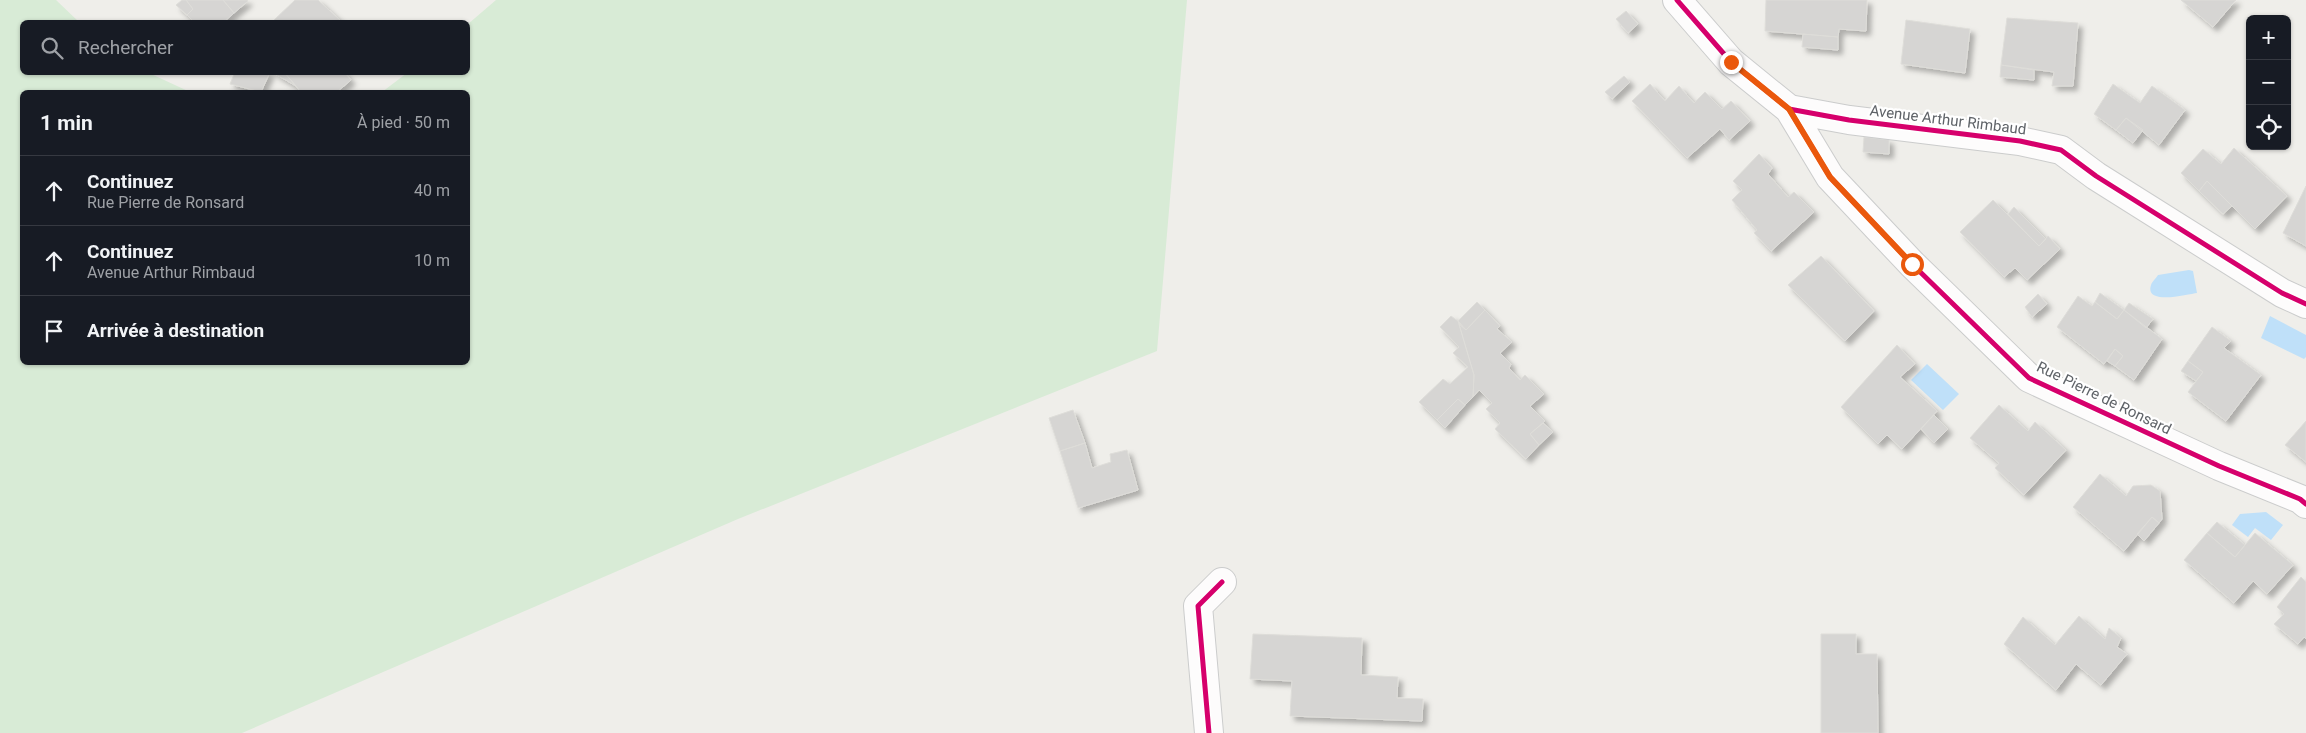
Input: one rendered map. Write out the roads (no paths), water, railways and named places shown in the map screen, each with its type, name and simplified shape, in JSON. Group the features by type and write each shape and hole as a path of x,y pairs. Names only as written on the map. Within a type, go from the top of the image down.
{"street":[{"name":"Avenue Arthur Rimbaud","path":"1677,0 1731,62 1789,109 1848,120 2020,141 2061,150 2096,176 2282,293 2306,304"},
{"name":"Rue Pierre de Ronsard","path":"1789,109 1830,177 1912,264 2029,378 2219,466 2300,499 2306,504"},
{"path":"1209,733 1198,606 1222,582"}],"water":[{"path":"2193,271 2197,293 2160,297 2154,295 2151,291 2152,284 2158,275"},
{"path":"2270,316 2306,335 2306,357 2304,359 2261,338"},
{"path":"1927,364 1959,394 1943,410 1911,380"},
{"path":"2266,512 2283,525 2271,540 2255,528 2248,537 2232,525 2240,514"}]}
